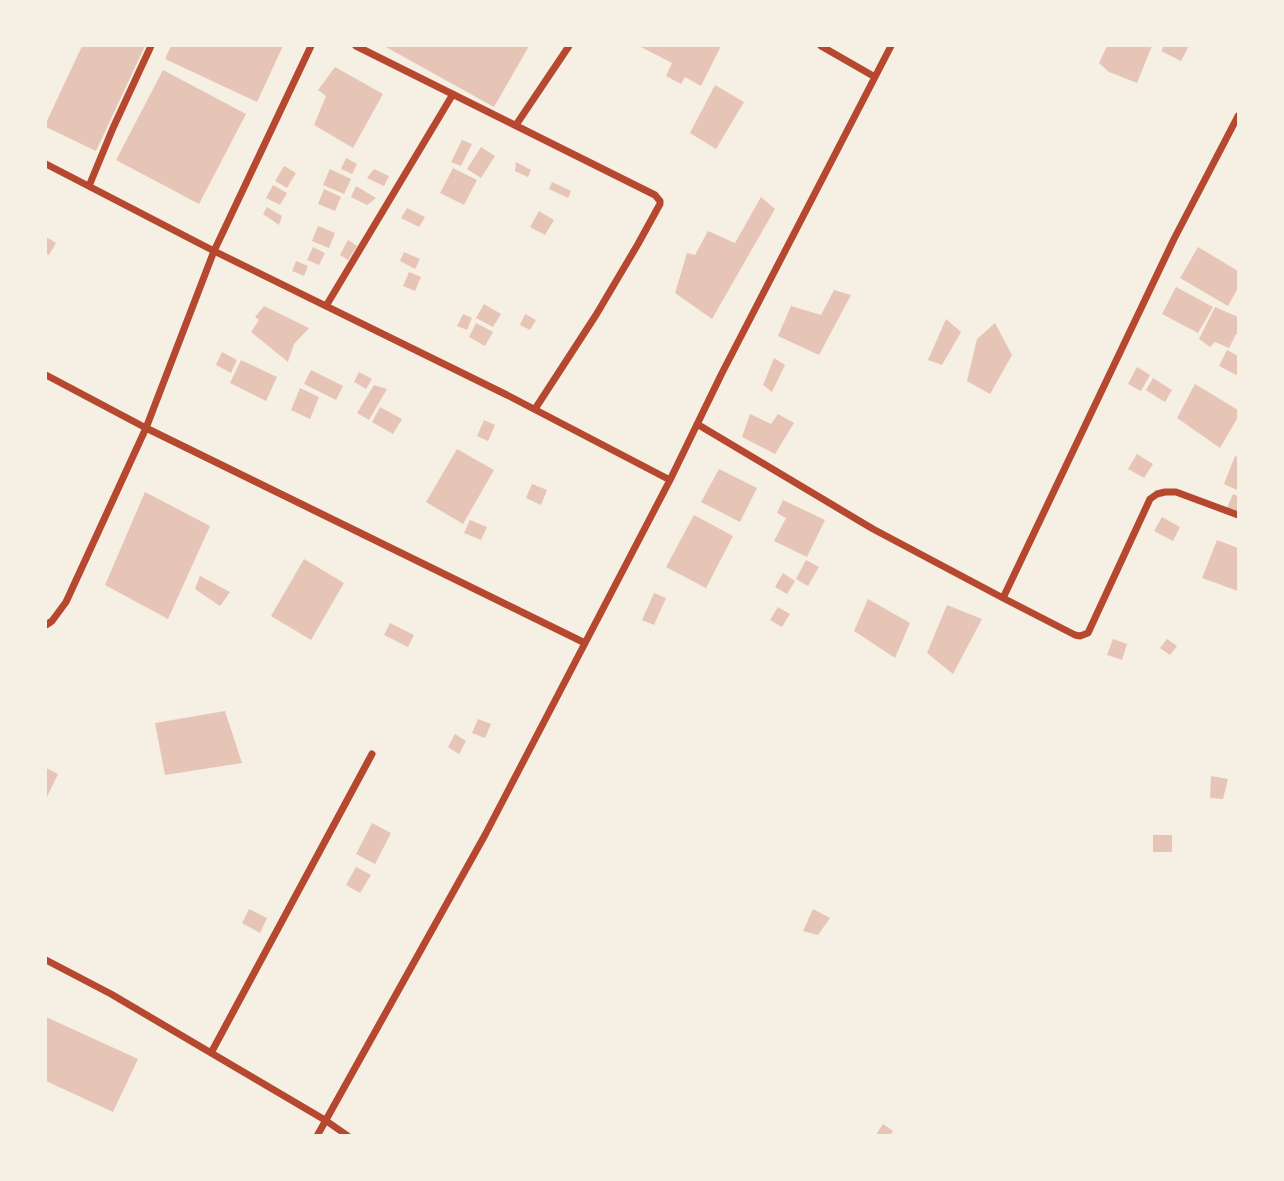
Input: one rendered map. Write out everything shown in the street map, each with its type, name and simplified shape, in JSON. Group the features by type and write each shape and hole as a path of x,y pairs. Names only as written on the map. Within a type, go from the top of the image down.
{"street":[{"path":"89,186 151,46"},
{"path":"46,625 66,602 146,428 214,251 311,46"},
{"path":"356,46 655,195 660,201 596,315 535,409"},
{"path":"516,125 569,46"},
{"path":"821,46 875,76"},
{"path":"317,1136 485,835 891,46"},
{"path":"326,306 453,94"},
{"path":"1003,598 1174,239 1238,116"},
{"path":"46,164 214,251 535,409 670,480"},
{"path":"46,375 146,428 585,643"},
{"path":"697,424 873,529 1075,635 1088,633 1150,499 1157,494 1176,492 1238,515"},
{"path":"211,1053 372,754"},
{"path":"46,960 111,994 348,1136"}],"building":[{"path":"82,46 145,46 96,151 46,127"},
{"path":"171,46 283,46 257,102 165,59"},
{"path":"384,46 529,46 494,107"},
{"path":"639,46 721,46 701,86 685,77 681,84 666,76 672,63"},
{"path":"1107,46 1152,46 1137,83 1109,72 1099,63"},
{"path":"1164,46 1189,46 1181,61 1161,51"},
{"path":"335,67 383,94 353,148 314,125 326,96 318,90"},
{"path":"163,70 246,114 199,204 116,160"},
{"path":"715,85 744,102 716,149 690,133"},
{"path":"462,140 472,144 461,166 451,162"},
{"path":"481,147 495,156 481,178 467,169"},
{"path":"346,158 357,164 352,174 341,169"},
{"path":"516,162 531,170 528,177 515,171"},
{"path":"284,166 296,173 287,188 275,181"},
{"path":"453,168 477,180 464,205 440,193"},
{"path":"330,169 351,179 344,194 323,185"},
{"path":"374,169 389,176 384,186 367,178"},
{"path":"552,182 571,191 568,198 549,189"},
{"path":"273,185 287,193 280,205 266,198"},
{"path":"356,186 376,198 367,205 351,197"},
{"path":"324,189 341,197 335,211 318,204"},
{"path":"761,197 775,209 712,319 675,293 687,253 695,255 708,231 735,243"},
{"path":"267,207 282,216 279,225 263,214"},
{"path":"407,208 425,217 419,227 401,218"},
{"path":"539,211 554,220 545,235 530,227"},
{"path":"318,226 335,233 329,248 312,241"},
{"path":"46,237 56,243 49,255 46,254"},
{"path":"348,240 357,246 348,260 340,255"},
{"path":"313,247 325,253 319,265 307,260"},
{"path":"1198,247 1238,271 1238,288 1228,306 1180,278"},
{"path":"404,252 420,259 415,269 400,261"},
{"path":"296,261 308,266 304,276 292,271"},
{"path":"409,272 421,277 415,291 403,286"},
{"path":"1176,287 1213,307 1198,333 1162,314"},
{"path":"834,290 851,295 819,355 778,336 791,306 821,315"},
{"path":"484,304 501,314 493,327 476,318"},
{"path":"264,306 309,328 294,344 288,362 251,332 259,320 255,317"},
{"path":"1215,307 1238,317 1238,335 1236,334 1229,348 1215,342 1210,347 1199,339"},
{"path":"463,314 472,318 467,330 457,326"},
{"path":"525,314 536,320 530,330 520,325"},
{"path":"946,319 961,332 942,365 928,360"},
{"path":"476,323 493,332 485,346 469,337"},
{"path":"995,323 1012,355 990,394 967,381 977,339"},
{"path":"1227,350 1238,356 1238,376 1219,366"},
{"path":"222,352 237,360 231,373 216,365"},
{"path":"774,358 785,365 772,392 763,385"},
{"path":"241,360 277,377 266,401 230,383"},
{"path":"1137,367 1150,375 1141,391 1128,384"},
{"path":"311,370 343,386 336,400 304,384"},
{"path":"359,372 372,379 366,389 354,382"},
{"path":"1153,378 1172,390 1165,402 1146,390"},
{"path":"1195,384 1238,410 1238,417 1220,448 1177,418"},
{"path":"374,385 387,389 369,420 357,413"},
{"path":"300,388 319,397 310,419 291,410"},
{"path":"380,407 402,419 393,434 372,422"},
{"path":"750,414 771,424 778,414 794,423 775,454 742,437"},
{"path":"484,420 495,425 488,441 477,436"},
{"path":"457,449 494,470 463,524 426,502"},
{"path":"1137,454 1153,464 1144,478 1128,469"},
{"path":"1235,456 1238,457 1237,490 1224,484"},
{"path":"719,469 757,488 740,522 701,502"},
{"path":"532,484 547,490 541,505 526,498"},
{"path":"145,492 210,526 168,619 105,585"},
{"path":"1233,494 1238,496 1238,513 1227,508"},
{"path":"783,500 825,520 807,557 774,541 786,518 777,513"},
{"path":"694,515 733,536 706,588 666,567"},
{"path":"1162,517 1180,527 1173,541 1154,531"},
{"path":"470,520 487,527 481,540 464,533"},
{"path":"1217,540 1238,548 1238,591 1202,578"},
{"path":"304,559 344,583 311,640 271,616"},
{"path":"806,560 819,567 808,586 796,579"},
{"path":"783,573 795,581 787,594 775,587"},
{"path":"200,576 230,592 220,606 195,589"},
{"path":"654,593 666,598 654,625 642,620"},
{"path":"868,599 910,623 895,658 854,631"},
{"path":"947,605 982,619 953,674 927,653"},
{"path":"778,607 790,614 782,627 770,620"},
{"path":"390,623 414,635 408,647 384,635"},
{"path":"1113,639 1127,644 1122,660 1107,655"},
{"path":"1167,639 1177,646 1170,655 1160,648"},
{"path":"225,711 242,763 165,775 155,723"},
{"path":"478,719 491,724 485,738 472,733"},
{"path":"455,734 466,741 459,754 448,747"},
{"path":"46,768 58,774 46,799"},
{"path":"1211,776 1228,779 1223,799 1210,798"},
{"path":"372,823 391,833 375,864 356,854"},
{"path":"1153,835 1172,835 1172,852 1153,852"},
{"path":"356,867 371,875 360,893 346,885"},
{"path":"249,909 267,918 260,933 242,923"},
{"path":"813,909 830,918 818,935 803,931"},
{"path":"46,1017 138,1059 113,1112 46,1081"},
{"path":"883,1124 893,1131 890,1136 875,1136"}]}
